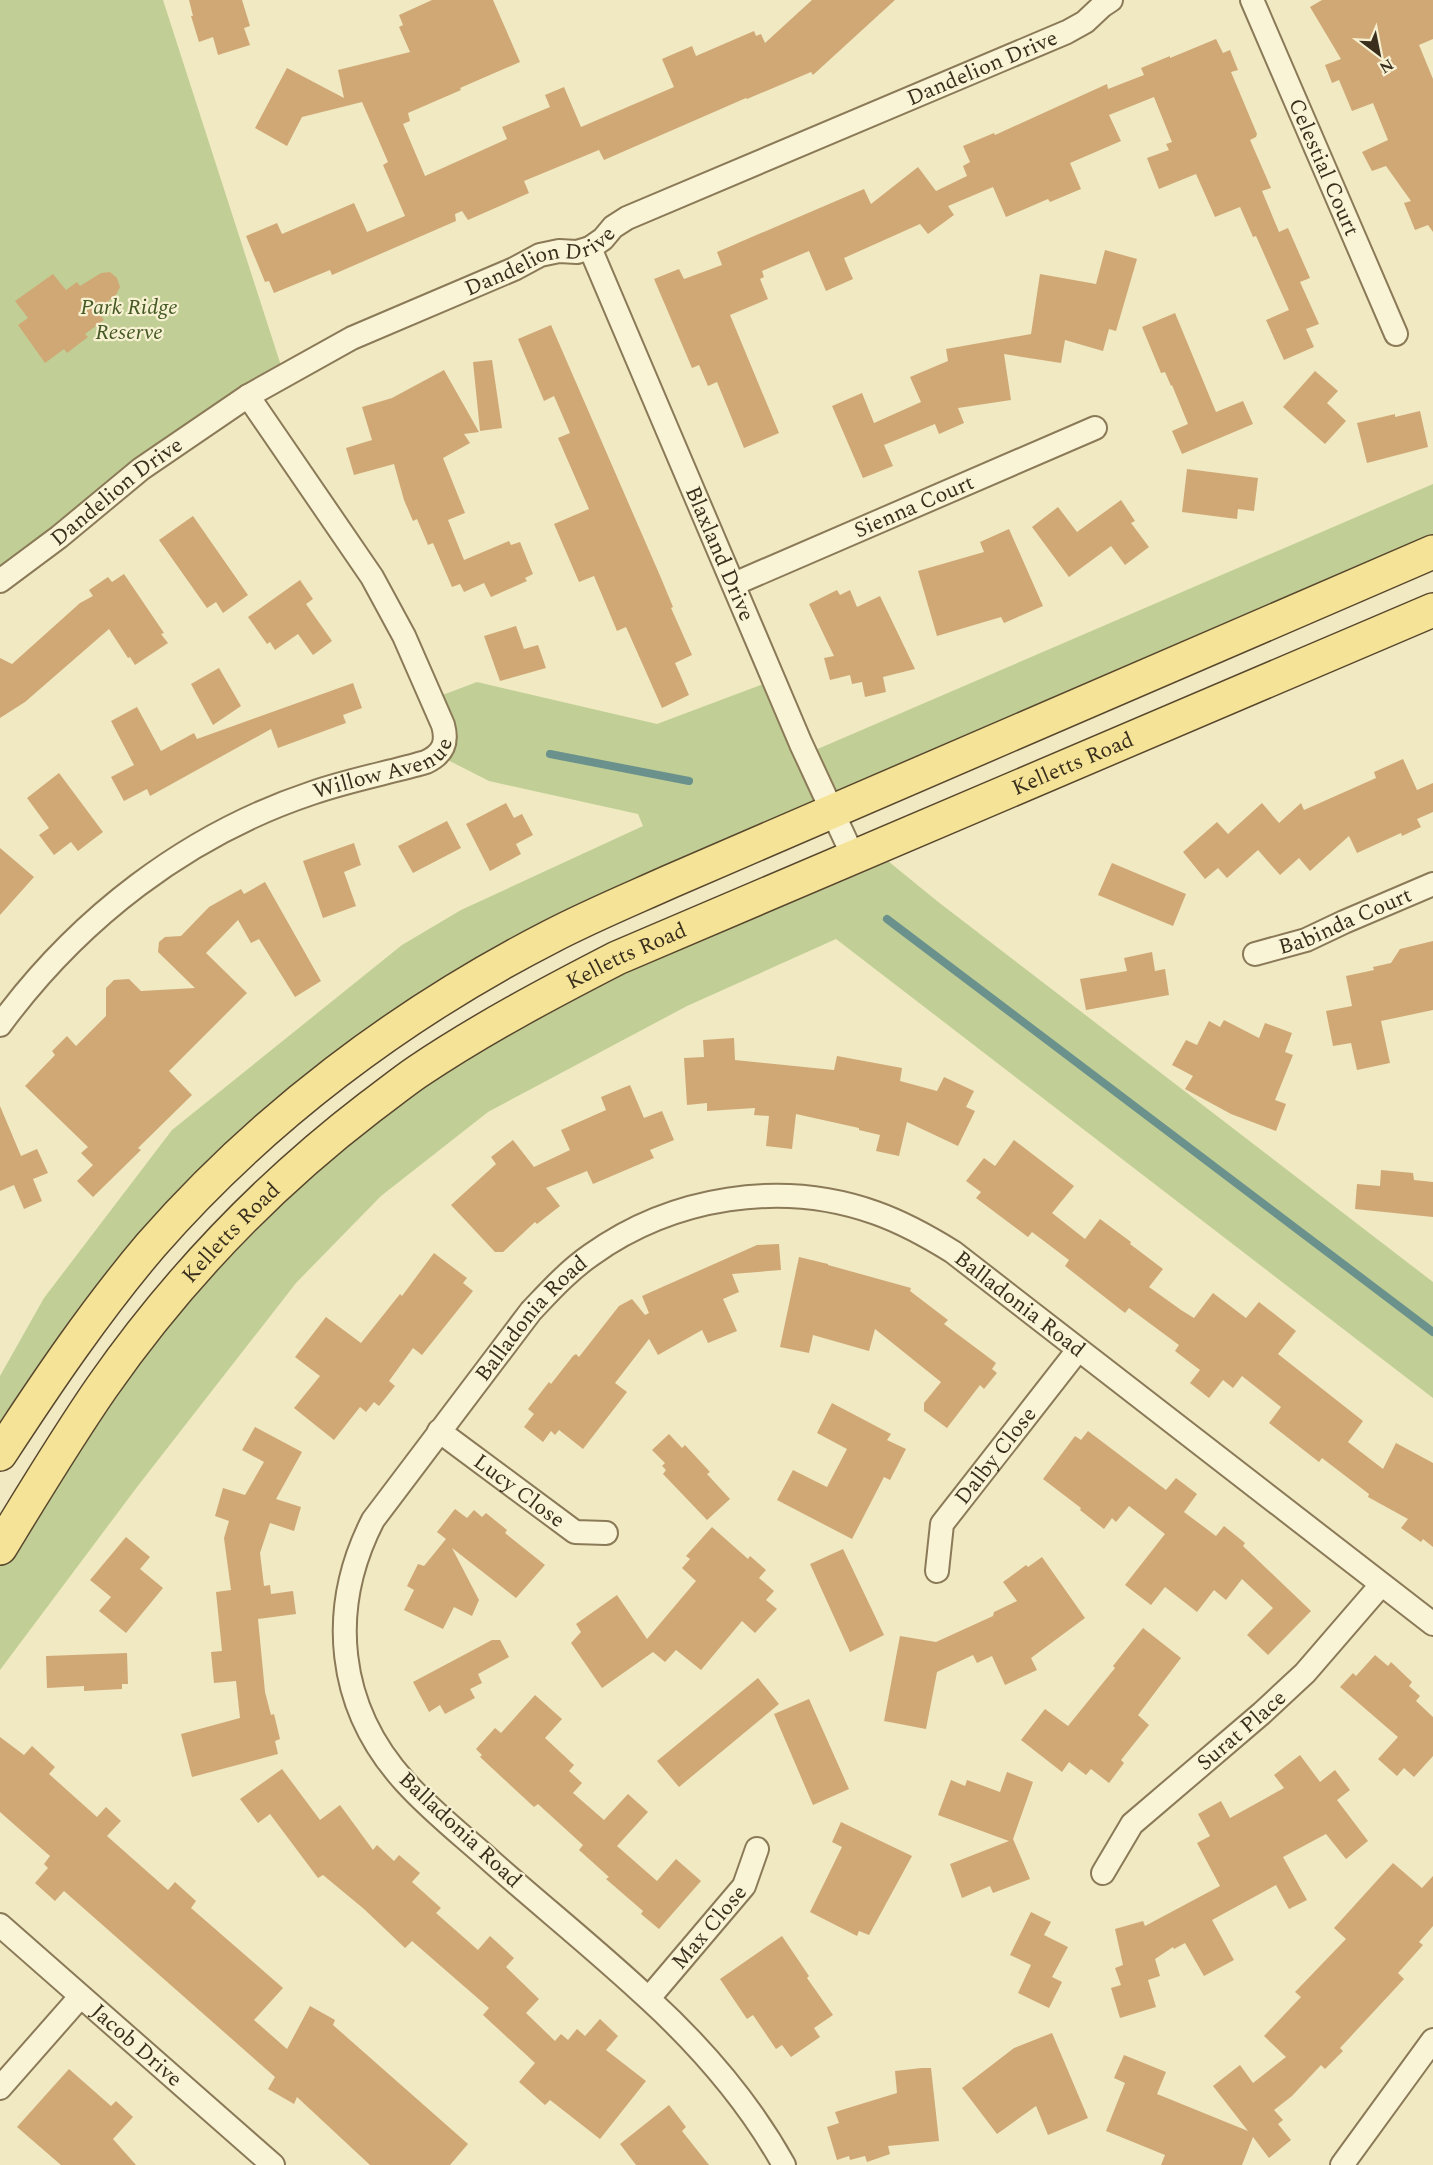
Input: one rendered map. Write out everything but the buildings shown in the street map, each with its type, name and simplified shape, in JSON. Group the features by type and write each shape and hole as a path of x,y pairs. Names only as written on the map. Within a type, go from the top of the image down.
{"main road":[{"path":"0,1454 100,1308 152,1245 201,1192 257,1138 316,1088 369,1048 462,986 550,936 650,890 1433,552"},
{"name":"Kelletts Road","path":"0,1548 58,1453 102,1387 179,1288 215,1247 276,1186 341,1129 415,1073 511,1013 617,958 1433,610"}],"street":[{"name":"Dandelion Drive","path":"0,581 59,537 141,469 248,396 352,338 514,269 540,255 560,251 577,252 590,248 603,239 613,227 627,218 1067,32 1085,22 1111,0"},
{"name":"Celestial Court","path":"1252,0 1396,334"},
{"name":"Blaxland Drive","path":"590,248 801,744 853,856"},
{"name":"Willow Avenue","path":"0,1025 33,981 98,916 179,856 226,829 288,801 426,762 443,749 446,741 443,725 390,607 345,536 248,396"},
{"name":"Sienna Court","path":"734,584 1095,428"},
{"name":"Babinda Court","path":"1255,954 1306,940 1433,884"},
{"name":"Balladonia Road","path":"784,2165 764,2133 714,2065 692,2041 649,1998 423,1801 390,1764 358,1709 349,1676 344,1636 348,1590 361,1544 373,1521 531,1311 560,1281 590,1256 620,1236 686,1207 726,1200 772,1196 825,1200 852,1205 897,1221 927,1235 953,1252 1381,1586 1433,1624"},
{"name":"Dalby Close","path":"937,1571 942,1524 1078,1350"},
{"name":"Lucy Close","path":"439,1431 575,1532 606,1533"},
{"name":"Surat Place","path":"1103,1873 1132,1824 1262,1713 1305,1673 1381,1586"},
{"name":"Max Close","path":"649,1998 744,1886 757,1849"},
{"name":"Jacob Drive","path":"0,1925 273,2165"},
{"path":"0,2088 80,1997"},
{"path":"1342,2165 1433,2040"}],"green space":[{"name":"Park Ridge Reserve","path":"0,0 163,0 284,375 0,581"},
{"path":"1433,484 1433,552 550,936 257,1138 0,1454 0,1376 44,1298 172,1130 402,945 461,910 643,826 638,814 489,781 438,755 432,699 477,682 657,724 774,680 806,754"},
{"path":"872,848 937,901 1433,1282 1433,1398 836,939 687,1006 488,1112 381,1196 296,1283 137,1487 0,1670 0,1548 141,1335 415,1073"}],"waterway":[{"path":"550,754 689,781"},
{"path":"887,919 1433,1332"}]}
